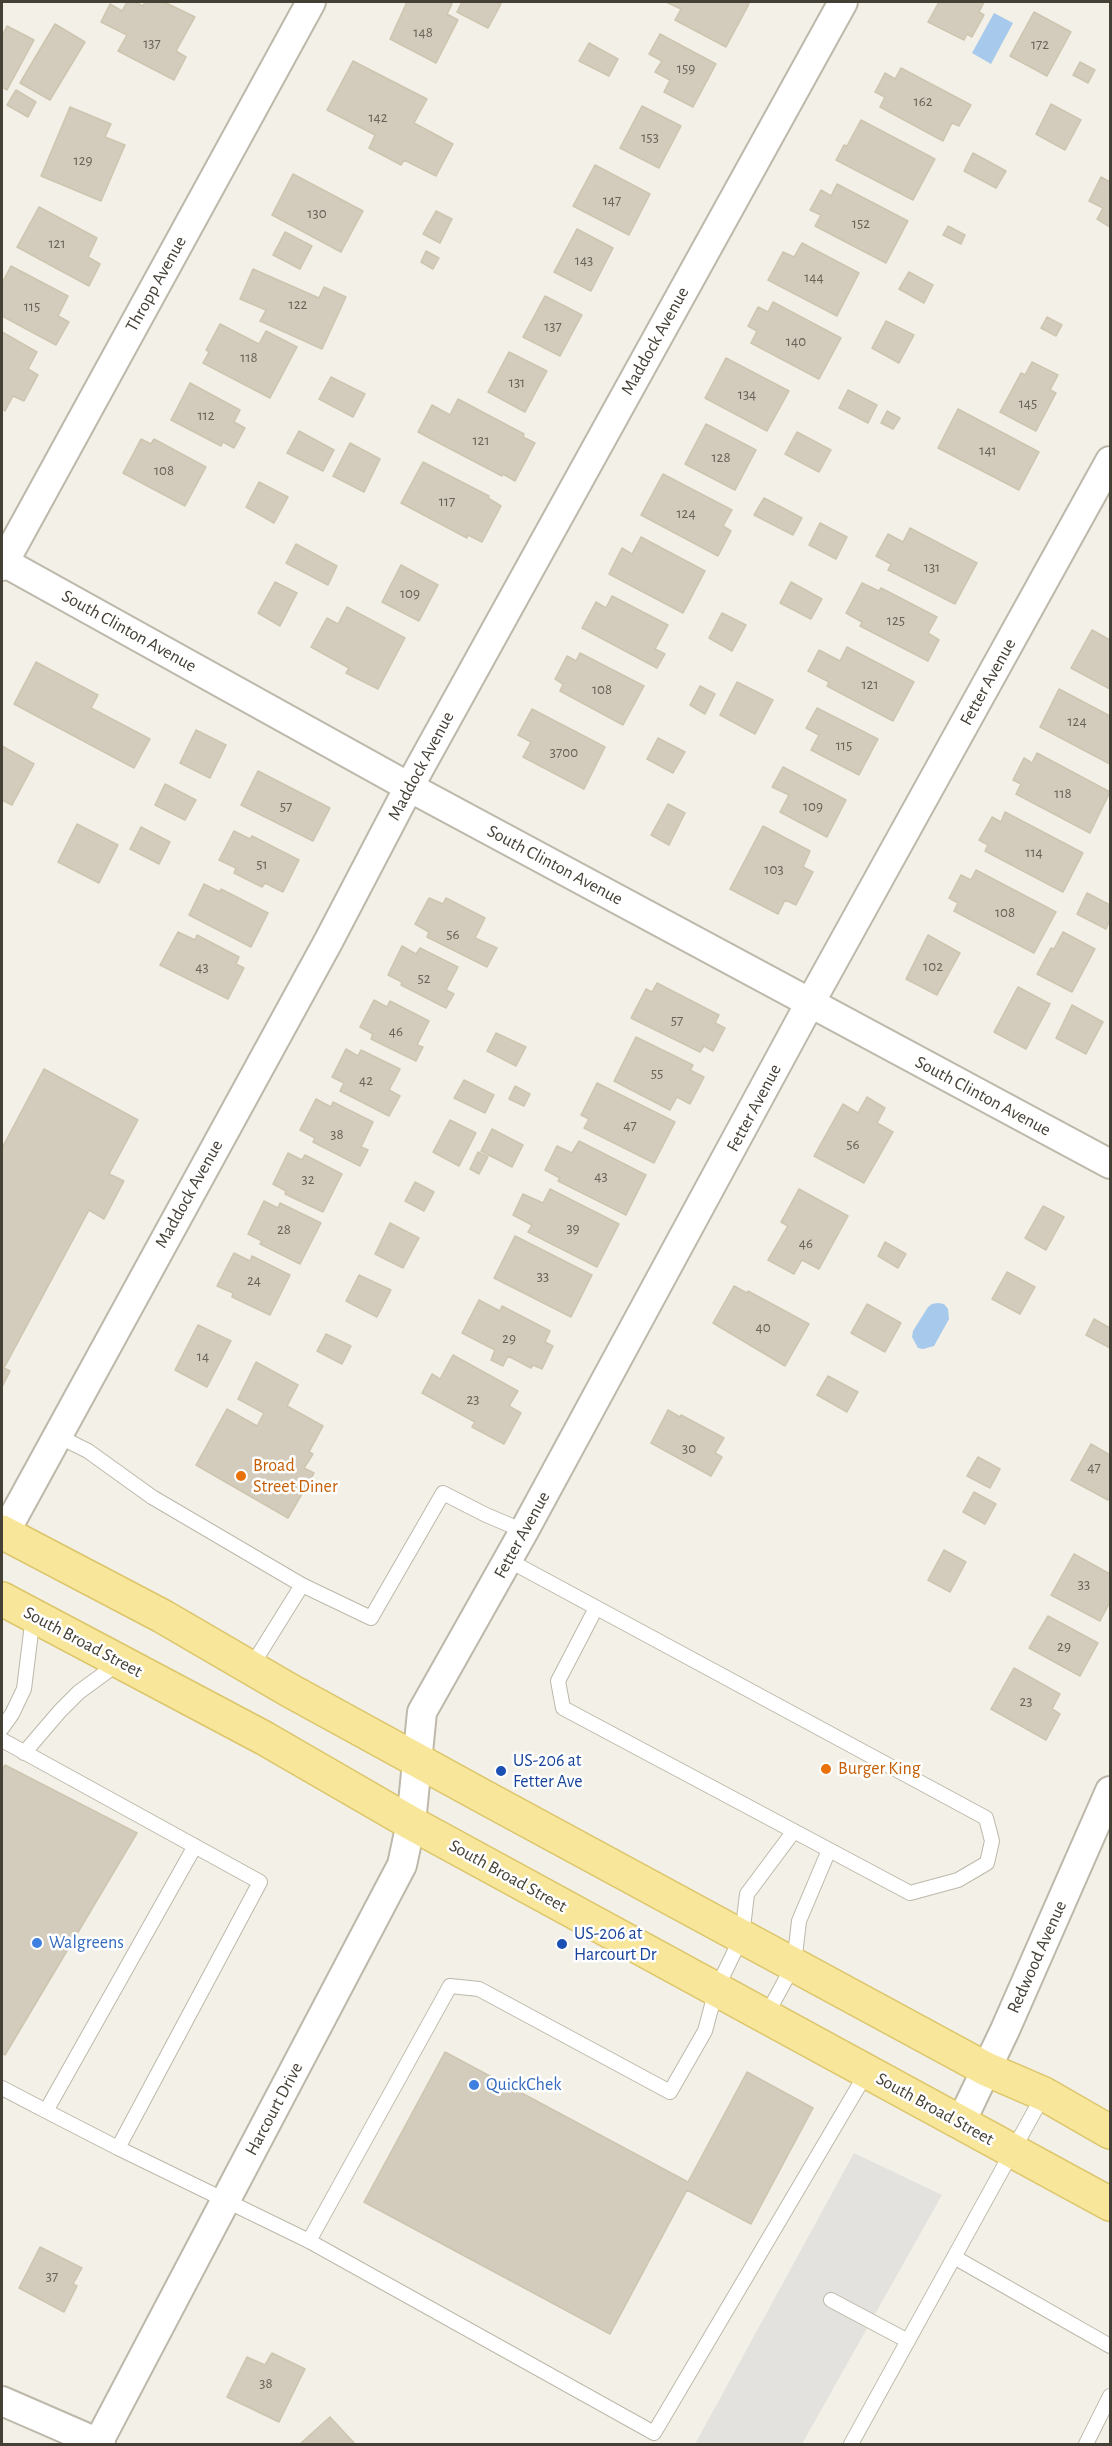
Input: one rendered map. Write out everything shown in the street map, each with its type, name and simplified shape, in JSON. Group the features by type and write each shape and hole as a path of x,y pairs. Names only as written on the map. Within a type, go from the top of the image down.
{"main road":[{"path":"2,1535 162,1616 419,1762 986,2069 1044,2094 1110,2132"},
{"name":"South Broad Street","path":"2,1599 264,1738 411,1823 1110,2204"}],"street":[{"name":"Thropp Avenue","path":"2,563 311,2"},
{"name":"Maddock Avenue","path":"2,1535 328,942 409,787 843,2"},
{"name":"Fetter Avenue","path":"419,1762 422,1712 524,1531 810,1003 1110,461"},
{"name":"South Clinton Avenue","path":"2,563 409,787 1110,1164"},
{"name":"Harcourt Drive","path":"99,2444 402,1865 411,1823 419,1762"},
{"name":"Redwood Avenue","path":"961,2122 1110,1791"},
{"path":"2,2401 99,2444"}],"lane":[{"path":"56,1435 88,1450 152,1497 302,1585 371,1618 443,1493 524,1531"},
{"path":"508,1560 986,1818 992,1841 987,1863 958,1880 910,1893 563,1708 558,1681 596,1608"},
{"path":"251,1668 302,1585"},
{"path":"2,1728 12,1714 24,1689 33,1616"},
{"path":"24,1753 52,1718 79,1692 120,1662"},
{"path":"2,1740 260,1882 118,2148"},
{"path":"309,2241 450,1986 479,1989 670,2092 705,2031 716,1990 742,1936 747,1894 794,1831"},
{"path":"46,2111 195,1846"},
{"path":"766,2016 794,1964 799,1921 829,1850"},
{"path":"2,2088 225,2202 309,2241 654,2433 867,2072"},
{"path":"851,2445 1044,2094"},
{"path":"954,2257 1110,2346"},
{"path":"831,2300 908,2341"},
{"path":"1086,2445 1110,2396"}],"shaded area":[{"path":"854,2153 942,2195 802,2444 695,2444"}],"water":[{"path":"994,13 1013,23 991,64 972,53"},
{"path":"938,1303 944,1304 948,1309 949,1319 934,1346 918,1348 912,1337 913,1331 928,1307"}],"building":[{"path":"127,2 135,2 143,6 145,2 164,2 195,17 176,51 186,57 174,80 118,51 127,35 101,22 110,4 122,11"},
{"path":"407,2 452,4 447,14 458,20 436,63 390,39"},
{"path":"462,2 501,4 488,28 457,12"},
{"path":"666,2 745,2 749,4 726,47 675,20 681,9"},
{"path":"939,2 984,2 979,12 984,15 972,37 967,34 964,40 928,22"},
{"path":"1034,12 1071,32 1047,76 1010,56"},
{"path":"55,24 85,42 50,100 20,83"},
{"path":"7,26 34,40 7,90 2,87 2,36"},
{"path":"660,34 716,64 693,107 664,92 670,80 655,72 662,61 649,54"},
{"path":"589,43 618,59 609,76 579,61"},
{"path":"353,61 427,99 414,123 453,144 436,176 404,160 401,165 369,148 375,135 327,110"},
{"path":"1080,62 1095,70 1088,83 1073,75"},
{"path":"901,68 971,105 959,126 952,123 943,141 880,107 885,97 875,92 885,73 895,79"},
{"path":"16,90 36,102 28,117 7,105"},
{"path":"1051,104 1081,120 1065,150 1036,134"},
{"path":"642,106 681,126 659,168 620,148"},
{"path":"70,107 111,124 105,137 125,145 101,201 41,176"},
{"path":"861,120 935,159 913,200 836,160 844,145 847,146"},
{"path":"973,153 1006,171 996,188 964,171"},
{"path":"595,165 650,194 629,235 573,206"},
{"path":"293,174 363,211 341,252 272,215"},
{"path":"1101,177 1110,182 1110,227 1097,219 1103,208 1089,201"},
{"path":"837,184 908,221 886,263 815,226 821,215 810,210 821,190 831,196"},
{"path":"39,207 97,238 88,257 100,264 89,286 17,247"},
{"path":"436,211 452,219 440,243 423,234"},
{"path":"948,226 965,235 961,244 943,235"},
{"path":"577,229 613,248 591,291 554,272"},
{"path":"285,232 312,246 300,269 273,255"},
{"path":"802,243 859,273 837,316 768,280 783,252 794,257"},
{"path":"426,251 439,258 433,269 421,262"},
{"path":"11,266 68,296 58,316 69,322 56,345 2,316 2,283"},
{"path":"253,269 319,298 324,287 346,297 322,349 260,321 266,310 240,299"},
{"path":"909,272 933,285 924,303 899,289"},
{"path":"545,296 582,315 560,356 523,337"},
{"path":"773,302 841,338 819,379 751,343 757,331 748,326 758,307 768,312"},
{"path":"1047,317 1062,325 1056,336 1041,328"},
{"path":"886,321 914,335 899,363 872,348"},
{"path":"220,324 259,344 266,331 297,347 270,398 203,363 209,352 206,350"},
{"path":"2,332 37,352 28,369 38,375 24,401 13,396 5,411 2,409"},
{"path":"509,352 547,371 525,412 488,392"},
{"path":"726,358 789,391 767,431 705,398"},
{"path":"1032,362 1058,375 1050,390 1056,393 1036,431 1000,412 1021,373 1025,375"},
{"path":"331,377 365,394 353,417 319,399"},
{"path":"190,383 240,410 234,422 245,428 234,448 223,442 221,446 171,420"},
{"path":"848,390 877,405 868,423 839,408"},
{"path":"458,399 524,434 523,437 535,443 515,481 418,432 432,405 450,415"},
{"path":"958,409 1039,452 1019,490 938,448"},
{"path":"887,411 900,418 893,429 881,423"},
{"path":"706,424 756,450 735,490 685,464"},
{"path":"299,431 334,450 323,471 287,453"},
{"path":"797,432 831,450 819,472 785,454"},
{"path":"141,439 151,444 154,439 206,467 185,506 123,473"},
{"path":"350,443 380,459 364,492 333,476"},
{"path":"423,462 489,496 488,498 501,506 482,542 468,535 467,538 401,503"},
{"path":"663,474 732,510 723,526 731,531 718,556 641,515"},
{"path":"259,482 288,497 274,523 246,507"},
{"path":"764,498 802,518 793,535 754,515"},
{"path":"820,523 847,537 836,559 809,545"},
{"path":"910,528 977,563 955,604 888,570 891,564 876,556 888,534 903,542"},
{"path":"641,537 705,571 683,613 609,574 622,548 632,554"},
{"path":"296,544 337,566 328,585 286,563"},
{"path":"401,565 438,585 419,621 382,602"},
{"path":"275,582 297,593 280,626 258,613"},
{"path":"791,582 822,599 811,619 780,603"},
{"path":"862,583 879,591 881,588 937,617 928,633 939,640 928,661 860,626 862,622 846,613"},
{"path":"612,596 668,625 655,649 665,654 657,668 582,628 596,602 606,608"},
{"path":"347,607 405,638 378,689 346,673 349,668 311,647 327,618 338,624"},
{"path":"722,613 746,625 732,651 709,638"},
{"path":"1092,630 1110,640 1110,689 1071,668"},
{"path":"847,647 914,682 893,721 827,686 829,682 808,671 819,650 840,661"},
{"path":"580,653 644,686 623,725 560,691 563,684 555,679 567,656 576,661"},
{"path":"36,662 98,695 91,708 150,739 134,768 14,704"},
{"path":"737,682 773,700 755,734 720,715"},
{"path":"700,686 715,694 705,714 690,705"},
{"path":"1059,689 1110,716 1110,764 1040,727"},
{"path":"817,708 878,739 859,775 811,750 819,735 806,728"},
{"path":"532,709 605,747 584,789 523,757 531,742 518,735"},
{"path":"196,730 226,745 210,778 180,763"},
{"path":"658,738 685,752 673,773 647,759"},
{"path":"2,746 34,764 12,805 2,800"},
{"path":"1037,753 1110,792 1090,833 1016,794 1021,784 1013,780 1024,758 1032,763"},
{"path":"783,767 846,800 827,837 780,812 789,795 772,787"},
{"path":"258,771 330,808 313,841 241,805"},
{"path":"165,784 196,800 185,820 155,805"},
{"path":"668,804 685,813 669,845 651,835"},
{"path":"1005,812 1083,853 1063,892 985,851 988,845 979,840 992,817 1001,822"},
{"path":"77,824 118,845 99,883 58,862"},
{"path":"763,826 810,851 803,867 813,872 796,905 785,900 778,914 730,889"},
{"path":"141,827 170,842 159,864 130,849"},
{"path":"234,831 250,839 252,836 299,860 283,892 265,883 262,887 234,873 236,868 219,860"},
{"path":"976,870 1056,912 1034,953 954,911 958,903 949,898 961,875 971,880"},
{"path":"204,884 220,892 221,889 268,913 251,947 189,915"},
{"path":"1087,893 1110,905 1110,920 1106,929 1077,914"},
{"path":"429,898 443,904 446,898 485,918 475,938 497,948 487,967 427,937 429,932 415,924"},
{"path":"178,932 195,940 197,935 239,957 236,964 244,968 228,999 160,965"},
{"path":"1063,932 1095,949 1072,992 1037,974"},
{"path":"928,935 960,953 937,995 906,979"},
{"path":"402,946 416,954 420,948 458,967 446,990 454,994 446,1008 401,985 402,982 388,975"},
{"path":"657,983 719,1015 715,1023 725,1028 713,1051 704,1046 700,1052 631,1018 646,989 652,992"},
{"path":"1018,987 1050,1004 1026,1049 994,1032"},
{"path":"374,1000 387,1007 390,1001 429,1021 417,1045 423,1047 416,1061 371,1039 373,1034 360,1027"},
{"path":"1072,1005 1103,1022 1086,1054 1056,1038"},
{"path":"496,1033 526,1047 516,1066 487,1051"},
{"path":"636,1037 693,1065 690,1070 704,1077 690,1104 677,1097 670,1110 614,1081"},
{"path":"346,1049 358,1056 361,1050 400,1069 389,1090 400,1096 389,1116 340,1091 344,1083 332,1077"},
{"path":"44,1069 138,1120 109,1174 124,1181 104,1219 89,1210 4,1368 10,1371 2,1387 2,1148"},
{"path":"464,1080 494,1095 485,1113 454,1098"},
{"path":"597,1083 675,1122 654,1163 584,1128 589,1119 581,1115"},
{"path":"515,1086 530,1094 524,1106 509,1099"},
{"path":"867,1097 885,1108 877,1123 893,1132 864,1183 814,1156 843,1104 858,1113"},
{"path":"316,1099 331,1107 333,1102 373,1122 361,1147 368,1150 360,1166 313,1142 315,1138 300,1130"},
{"path":"450,1120 476,1133 459,1166 433,1152"},
{"path":"492,1129 523,1145 512,1167 481,1151"},
{"path":"579,1141 646,1175 626,1215 558,1181 560,1178 545,1170 557,1146 572,1153"},
{"path":"478,1152 488,1157 479,1174 470,1169"},
{"path":"288,1153 302,1160 305,1155 342,1174 323,1212 285,1194 286,1191 273,1184"},
{"path":"415,1182 434,1192 424,1211 405,1201"},
{"path":"550,1189 619,1224 597,1267 528,1232 532,1225 513,1215 523,1194 543,1203"},
{"path":"799,1189 848,1216 819,1269 802,1260 794,1274 768,1260 788,1226 781,1222"},
{"path":"264,1201 278,1208 280,1203 321,1223 300,1264 260,1244 262,1241 248,1234"},
{"path":"1043,1206 1064,1217 1046,1250 1025,1238"},
{"path":"390,1223 419,1238 403,1268 375,1254"},
{"path":"515,1236 592,1275 571,1317 494,1278"},
{"path":"885,1242 906,1254 898,1268 878,1256"},
{"path":"234,1253 250,1261 252,1256 290,1275 270,1315 232,1297 233,1293 217,1286"},
{"path":"1007,1272 1035,1287 1020,1314 992,1299"},
{"path":"359,1275 391,1290 377,1317 346,1301"},
{"path":"734,1286 747,1293 748,1291 809,1324 785,1366 713,1323"},
{"path":"479,1300 500,1311 502,1306 550,1331 545,1342 553,1346 542,1369 533,1365 531,1368 508,1356 503,1366 491,1360 495,1350 462,1333"},
{"path":"867,1304 901,1323 885,1352 851,1333"},
{"path":"1094,1319 1110,1328 1110,1348 1086,1335"},
{"path":"198,1325 231,1341 207,1387 175,1370"},
{"path":"326,1334 351,1346 342,1364 317,1351"},
{"path":"453,1355 518,1391 509,1406 521,1413 504,1444 472,1427 475,1422 422,1393 432,1374 440,1379"},
{"path":"256,1362 298,1385 287,1406 323,1426 309,1452 313,1454 304,1468 314,1473 288,1518 196,1465 227,1409 257,1426 264,1413 238,1399"},
{"path":"828,1376 858,1392 847,1412 817,1395"},
{"path":"668,1410 724,1438 715,1453 722,1457 711,1476 651,1443"},
{"path":"1091,1444 1110,1455 1110,1497 1108,1500 1071,1480"},
{"path":"978,1457 1000,1469 990,1488 967,1476"},
{"path":"974,1492 996,1504 985,1524 963,1512"},
{"path":"944,1550 966,1562 950,1592 928,1580"},
{"path":"1074,1554 1110,1574 1110,1602 1100,1621 1051,1595"},
{"path":"1048,1616 1098,1643 1080,1676 1029,1648"},
{"path":"1014,1668 1060,1694 1052,1709 1060,1714 1046,1740 991,1709"},
{"name":"Walgreens","path":"5,1765 137,1833 5,2055 2,2053 2,1770"},
{"path":"445,2052 688,2182 747,2072 813,2108 751,2224 687,2190 610,2334 364,2202"},
{"path":"40,2247 82,2268 73,2284 77,2286 64,2312 19,2288"},
{"path":"272,2353 305,2369 279,2422 227,2397 247,2357 265,2365"},
{"path":"330,2417 355,2444 301,2443"}],"place":[{"name":"Broad Street Diner","path":"241,1476"},
{"name":"Burger King","path":"826,1769"},
{"name":"US-206 at Fetter Ave","path":"501,1771"},
{"name":"Walgreens","path":"37,1943"},
{"name":"US-206 at Harcourt Dr","path":"562,1944"},
{"name":"QuickChek","path":"474,2085"}]}
